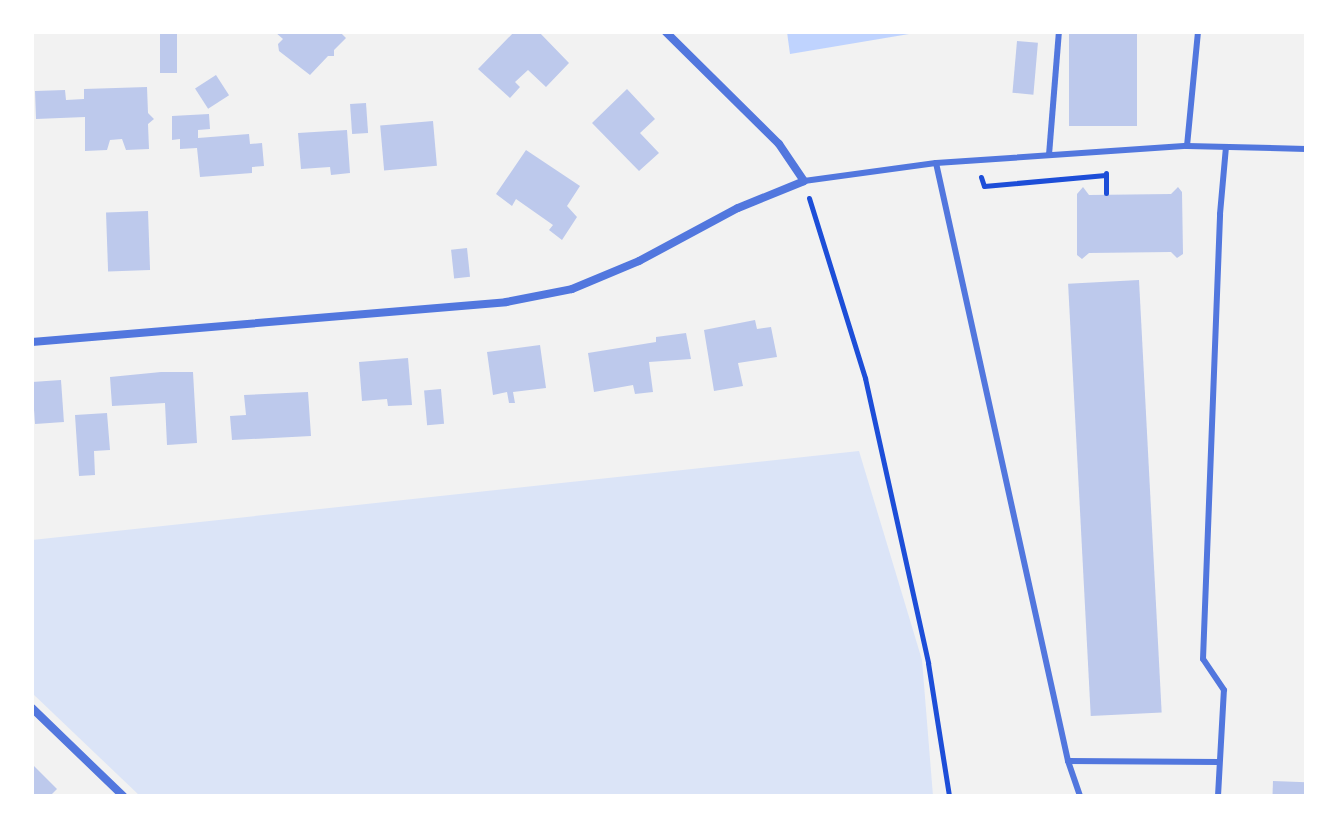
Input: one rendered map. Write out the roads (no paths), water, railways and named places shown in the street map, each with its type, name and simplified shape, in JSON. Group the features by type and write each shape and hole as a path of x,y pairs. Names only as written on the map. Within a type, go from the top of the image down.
{"street":[{"path":"32,342 506,302 572,289 639,261 738,208 804,181 779,144 666,32"},
{"path":"32,708 123,796"}],"lane":[{"path":"1049,155 1059,32"},
{"path":"1187,146 1198,32"},
{"path":"804,181 936,163 1187,146 1306,149"},
{"path":"1218,796 1224,690 1203,659 1220,214 1226,147"},
{"path":"936,163 1068,761 1080,796"},
{"path":"1068,761 1219,762"}],"water":[{"path":"787,32 921,32 790,54"}]}
